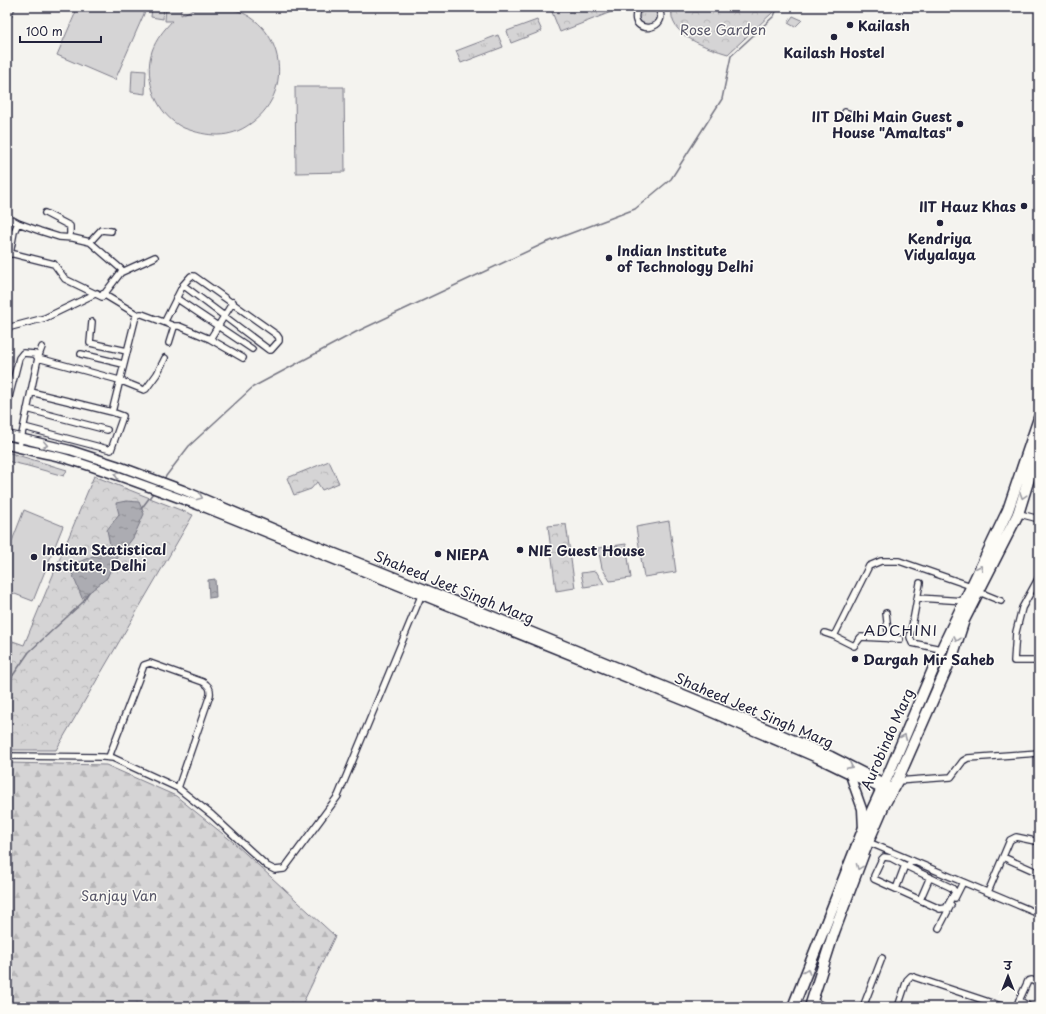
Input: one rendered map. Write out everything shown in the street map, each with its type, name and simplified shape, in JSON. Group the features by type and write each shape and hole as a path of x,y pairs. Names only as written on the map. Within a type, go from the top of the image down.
{"highway":[{"name":"Aurobindo Marg","path":"1013,512 1039,418"},
{"name":"Aurobindo Marg","path":"811,1003 834,932 868,842 884,805 897,781 953,654 975,589 1013,512 1039,446"},
{"name":"Aurobindo Marg","path":"793,1007 863,830 941,649 965,601 975,589"}],"main road":[{"name":"Shaheed Jeet Singh Marg","path":"7,435 83,454 116,465 159,485 354,567 423,592 776,732 831,756 883,786"},
{"name":"Shaheed Jeet Singh Marg","path":"7,445 64,458 159,485"},
{"name":"Shaheed Jeet Singh Marg","path":"423,592 483,619 742,725 850,774 883,786"},
{"path":"850,774 862,809 863,830"},
{"path":"883,786 892,791"}],"street":[{"path":"644,7 637,10 637,20 642,26 650,28 656,25 660,20 660,13 657,7"},
{"path":"845,112 856,116"},
{"path":"45,213 70,226 70,238"},
{"path":"7,217 18,223 52,235 90,242 122,269 122,272"},
{"path":"18,223 8,254 50,262 54,264 65,279 97,293 102,297 122,272 155,257"},
{"path":"90,242 101,230 111,231"},
{"path":"165,321 183,285 191,276 195,276 277,334 279,338 278,341 271,350 269,350 183,285"},
{"path":"7,328 44,318 97,293"},
{"path":"103,294 138,315 142,314 165,321 174,326 179,326 210,339 243,358"},
{"path":"176,298 252,349"},
{"path":"210,339 233,302"},
{"path":"112,412 135,319 138,315"},
{"path":"92,322 90,343 127,351"},
{"path":"169,343 174,326"},
{"path":"18,448 24,427 38,358 42,347"},
{"path":"7,405 19,358 23,353 35,354 38,358 119,380 140,389 146,389 157,374 164,358"},
{"path":"81,354 123,364"},
{"path":"24,427 111,450 123,416 30,392"},
{"path":"27,409 107,430"},
{"path":"1013,512 1039,519"},
{"path":"834,636 866,570 874,563 888,560 899,561 975,589 1001,601"},
{"path":"1039,576 1022,608 1016,632 1014,661 1039,661"},
{"path":"920,583 910,637 912,643 941,649"},
{"path":"7,756 109,757 178,788 212,815 267,866 275,870 284,869 338,796 423,592"},
{"path":"918,598 965,601"},
{"path":"886,613 889,639"},
{"path":"825,633 854,646 861,637 900,639"},
{"path":"109,757 144,665 150,662 203,682 208,686 210,695 178,788"},
{"path":"897,781 951,777 963,761 968,758 1039,753"},
{"path":"988,892 1010,840 1013,838 1035,841"},
{"path":"868,842 1039,914"},
{"path":"884,857 891,858 906,866 952,888 955,892 946,908 944,909 920,900 874,879 874,876 884,857"},
{"path":"1003,857 1039,873"},
{"path":"896,889 906,866 911,860"},
{"path":"920,900 930,877"},
{"path":"939,928 963,882"},
{"path":"863,1007 882,958"},
{"path":"899,1007 907,980 913,976 1004,1007"},
{"path":"1016,1007 1029,980 1039,984"},
{"path":"1019,1000 1030,1007"},
{"path":"811,1003 825,1007"}],"green space":[{"path":"78,7 147,7 115,80 57,55"},
{"path":"152,7 164,7 163,19 151,17"},
{"path":"166,7 181,7 181,15 194,9 205,7 215,7 237,11 255,20 268,35 276,52 279,71 275,91 266,109 250,124 234,132 210,135 184,128 166,115 154,96 149,73 152,51 163,31 172,21 165,21"},
{"path":"550,7 624,7 560,32"},
{"path":"649,7 655,8 657,17 653,24 646,26 640,20 639,11"},
{"name":"Rose Garden","path":"775,7 772,13 728,54 700,44 682,33 672,18 672,8"},
{"path":"793,16 802,20 795,27 788,23"},
{"path":"537,20 542,31 511,43 507,31"},
{"path":"498,35 503,47 461,63 456,51"},
{"path":"132,70 146,71 145,94 131,92"},
{"path":"295,87 344,87 345,172 296,173"},
{"path":"7,452 67,470 64,476 7,461"},
{"path":"329,461 339,483 322,490 317,482 311,489 294,495 287,478"},
{"path":"94,476 193,515 56,750 7,750 7,639 24,645"},
{"path":"24,510 63,526 33,601 7,591 7,554"},
{"path":"669,521 676,572 644,577 636,527"},
{"path":"566,524 575,588 556,591 548,526"},
{"path":"626,544 631,578 610,581 602,568 598,548"},
{"path":"596,571 604,584 584,587 581,573"},
{"name":"Sanjay Van","path":"7,763 106,765 176,796 233,842 335,936 301,1007 7,1007"}],"water":[{"path":"126,501 139,502 144,514 133,538 113,564 107,578 82,598 72,573 79,562 95,555 110,545 107,530 119,514 116,503"},
{"path":"215,579 216,597 209,598 208,580"}],"waterway":[{"path":"7,24 16,7"},
{"path":"163,480 189,446 253,387 356,332 545,243 635,209 671,179 722,99 731,56 774,16 778,7"},
{"path":"141,509 153,493"},
{"path":"7,684 29,652 82,603 89,592"}],"place":[{"name":"Kailash","path":"850,25"},
{"name":"Kailash Hostel","path":"834,37"},
{"name":"IIT Delhi Main Guest House \"Amaltas\"","path":"960,124"},
{"name":"IIT Hauz Khas","path":"1024,206"},
{"name":"Kendriya Vidyalaya","path":"940,223"},
{"name":"Indian Institute of Technology Delhi","path":"609,258"},
{"name":"NIE Guest House","path":"520,550"},
{"name":"NIEPA","path":"438,554"},
{"name":"Indian Statistical Institute, Delhi","path":"34,557"},
{"name":"Dargah Mir Saheb","path":"855,659"}],"district":[{"name":"ADCHINI","path":"901,629"}]}
